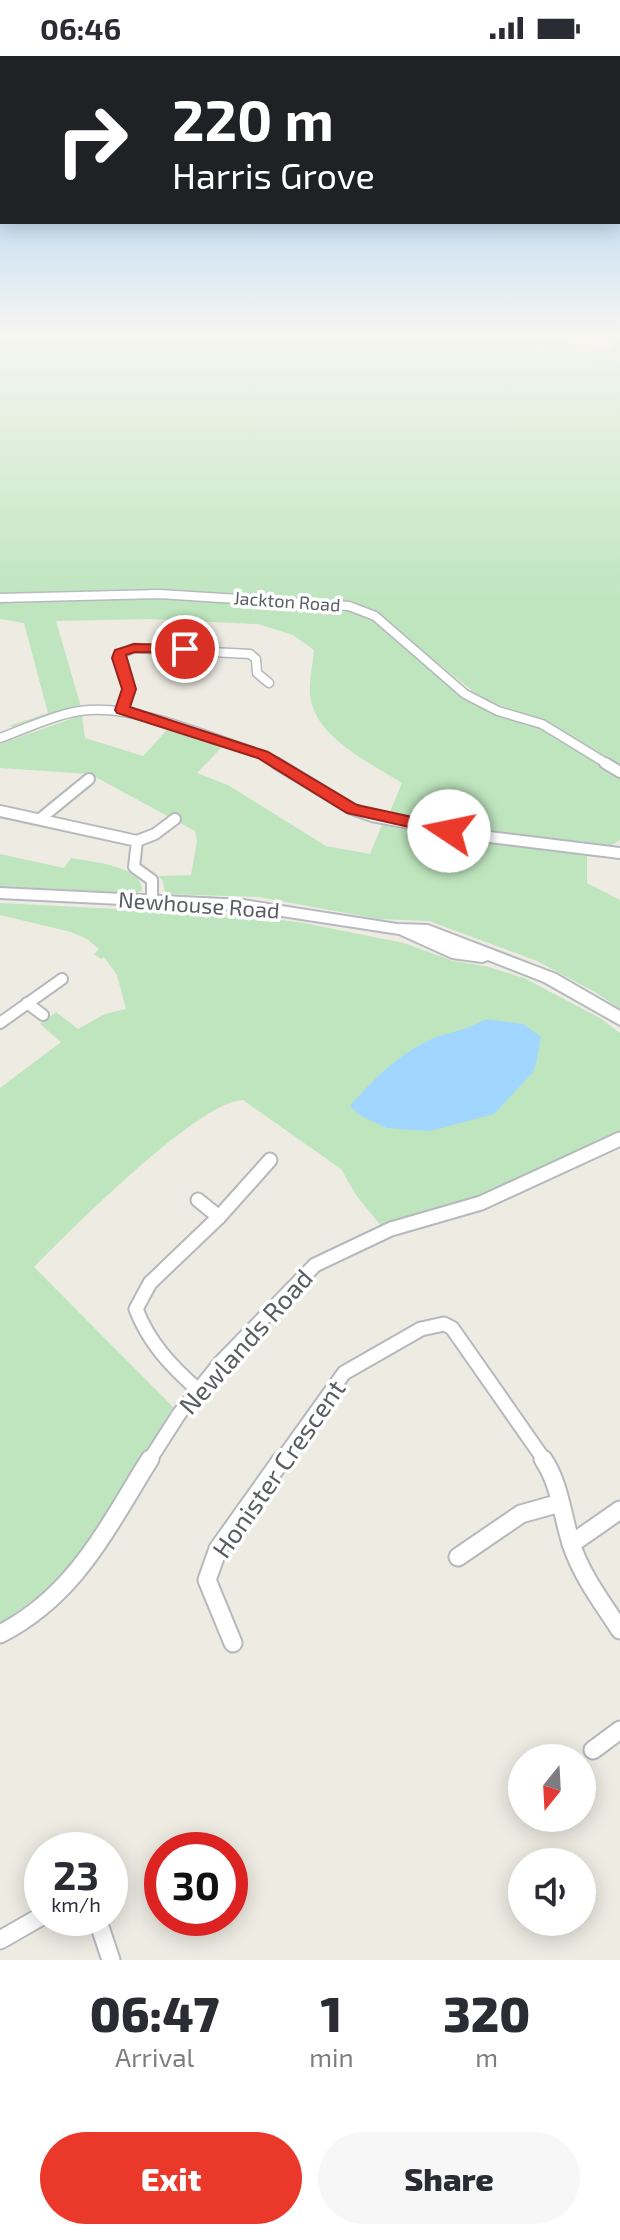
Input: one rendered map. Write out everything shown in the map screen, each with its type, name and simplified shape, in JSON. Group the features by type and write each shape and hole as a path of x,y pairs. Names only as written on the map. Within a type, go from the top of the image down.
{"street":[{"name":"Jackton Road","path":"0,598 159,594 349,606 375,616 465,694 498,711 542,724 620,772"},
{"path":"122,710 129,689 118,655 125,650 155,647 245,653 256,659 258,674 269,683"},
{"path":"242,677 258,674"},
{"path":"0,725 4,736 87,710 122,710 263,755 352,809 372,816 474,835 620,853"},
{"path":"40,819 89,779"},
{"path":"0,811 137,841 155,834 175,819"},
{"path":"137,841 134,867 152,880 152,901"},
{"name":"Newhouse Road","path":"0,893 243,905 397,929 452,952 502,959 550,978 620,1019"},
{"path":"0,1023 62,979"},
{"path":"27,1003 43,1015"},
{"name":"Newlands Road","path":"0,1634 31,1618 62,1590 84,1563 179,1414 220,1363 315,1265 391,1229 481,1203 620,1139"},
{"path":"198,1390 165,1361 143,1331 136,1309 150,1283 219,1217 270,1160"},
{"path":"198,1200 219,1217"},
{"name":"Honister Crescent","path":"233,1643 207,1580 218,1549 344,1373 421,1329 444,1324 452,1328 552,1472 571,1544 584,1575 620,1630"},
{"path":"458,1557 521,1514 560,1503"},
{"path":"571,1544 620,1510"},
{"path":"596,1748 620,1730"},
{"path":"0,1940 24,1926"},
{"path":"103,1936 111,1960"}],"green space":[{"path":"0,427 620,427 620,765 548,722 484,700 368,608 342,601 151,591 0,597"},
{"path":"171,597 345,608 371,617 472,703 547,730 620,776 620,840 612,845 483,830 389,814 402,783 346,747 321,723 310,694 314,650 293,635 258,624 148,619 56,621 81,707 9,726 48,713 24,623 0,619 0,600"},
{"path":"82,715 85,738 143,756 169,728 223,746 197,773 228,785 326,846 370,854 382,825 587,856 587,883 620,900 620,1009 537,961 429,921 378,919 259,897 165,894 163,881 158,876 191,875 197,841 195,831 90,774 0,768 0,744"},
{"path":"0,854 64,868 71,858 114,866 134,875 142,890 137,893 0,886"},
{"path":"0,903 252,916 304,923 404,943 453,961 485,966 524,978 600,1018 620,1033 620,1130 495,1191 382,1227 356,1195 341,1169 243,1100 223,1106 196,1121 167,1144 135,1170 34,1267 173,1407 80,1557 49,1588 0,1624 0,1088 61,1042 40,1024 56,1012 78,1029 105,1014 126,1009 117,975 104,957 101,959 94,954 99,949 71,932 0,915"}],"water":[{"path":"486,1019 523,1024 541,1037 532,1073 494,1114 430,1131 387,1128 361,1116 350,1106 383,1072 411,1050"}],"route":[{"path":"185,649 134,648 120,653 118,655 129,689 122,710 263,755 352,809 372,816 449,831"}]}
